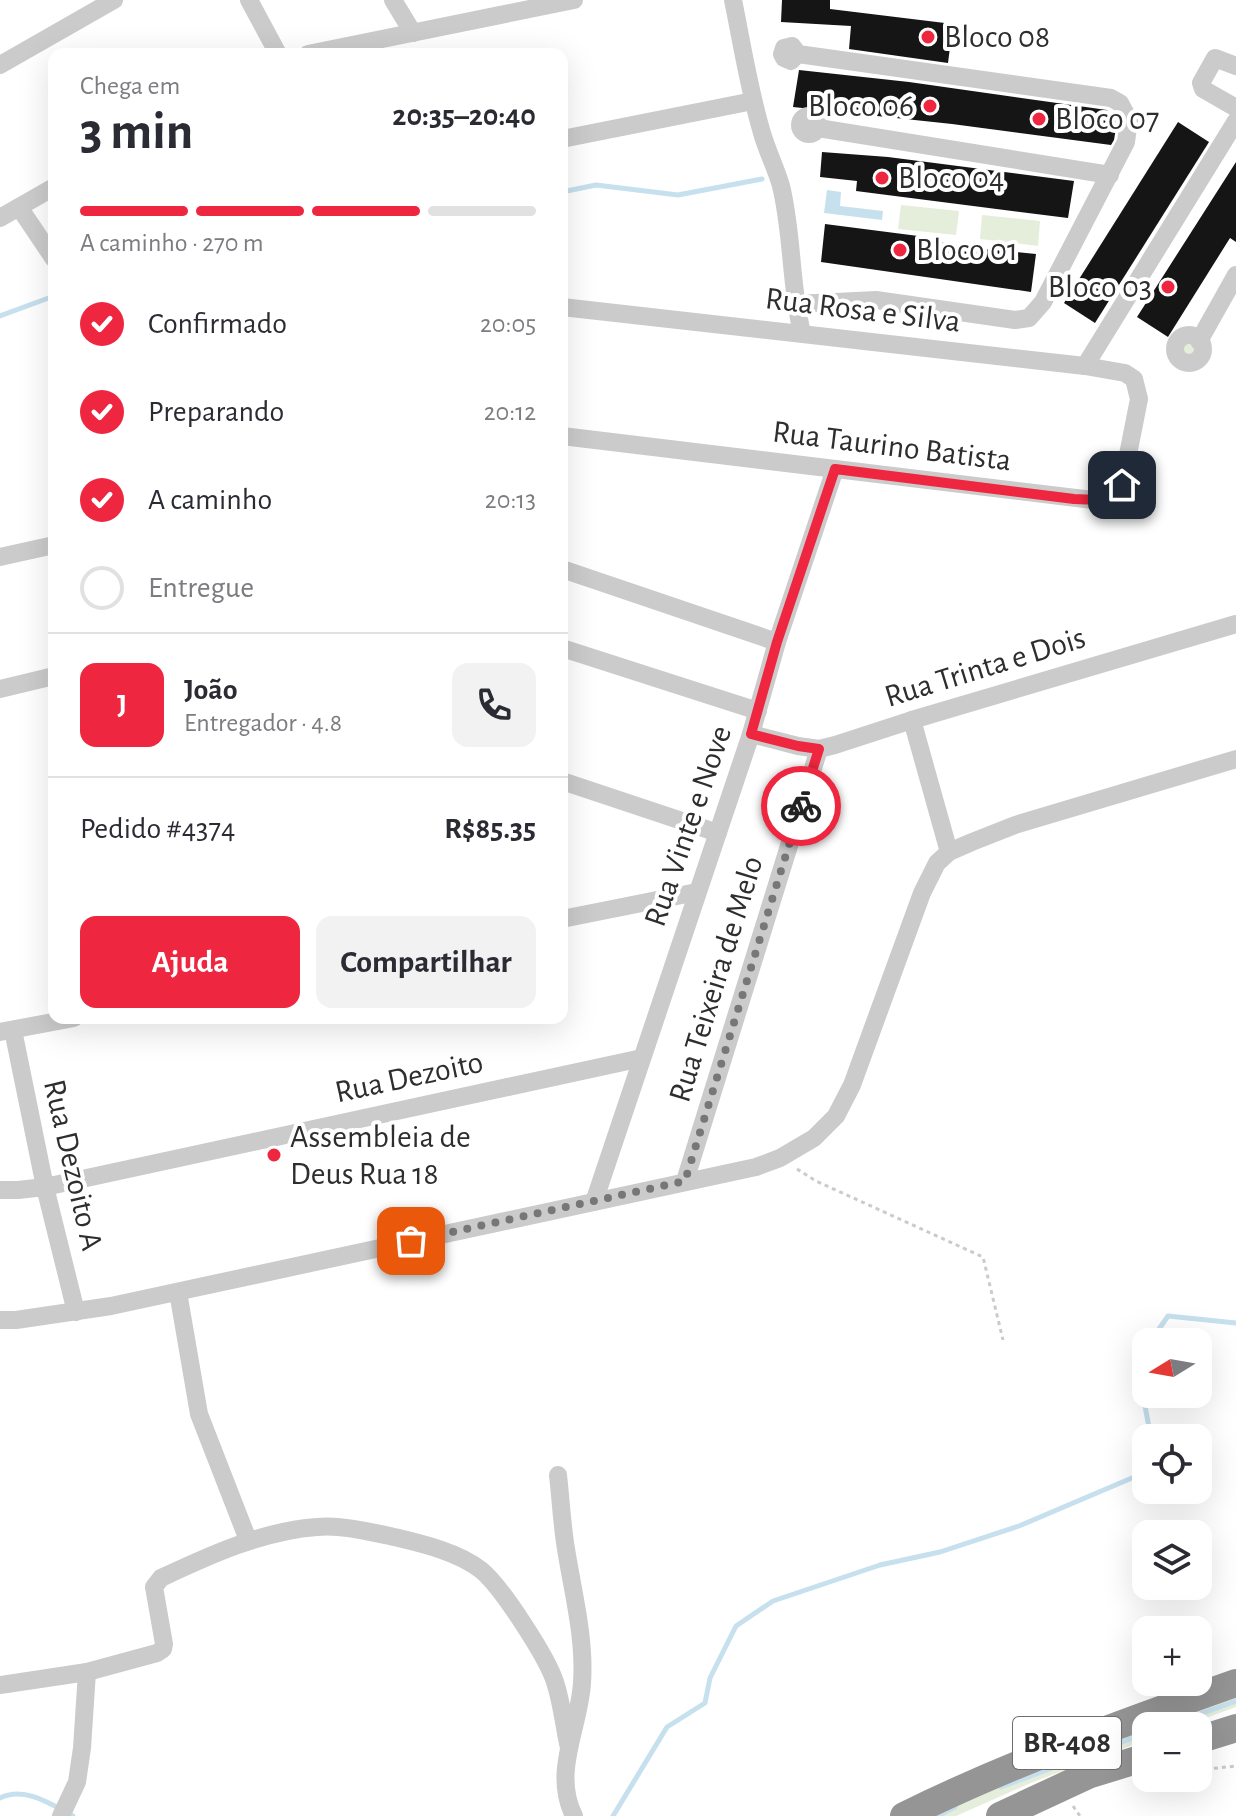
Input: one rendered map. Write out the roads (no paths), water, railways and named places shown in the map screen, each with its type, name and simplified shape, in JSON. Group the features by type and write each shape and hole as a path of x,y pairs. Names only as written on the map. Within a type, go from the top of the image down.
{"highway":[{"name":"BR-408","path":"904,1816 954,1791 1091,1734 1236,1683"},
{"path":"1212,1736 1236,1728"},
{"name":"BR-408","path":"1000,1816 1088,1775 1132,1761"}],"street":[{"path":"0,65 114,0"},
{"path":"249,0 275,48"},
{"path":"393,0 413,33"},
{"path":"338,48 544,3 574,0"},
{"path":"733,0 753,101 781,184 792,243 795,304 802,333"},
{"path":"795,304 876,300 1015,320 1029,318 1043,302 1130,132 1124,109 1111,98 798,54"},
{"path":"1236,66 1215,58 1201,83 1203,89 1236,108 1236,101"},
{"path":"568,138 753,101"},
{"path":"1085,366 1236,121"},
{"path":"818,128 1110,175"},
{"path":"0,218 48,190"},
{"path":"19,207 48,250"},
{"path":"1199,341 1236,275"},
{"name":"Rua Rosa e Silva","path":"568,308 1085,366 1125,373 1134,379 1139,399"},
{"name":"Rua Taurino Batista","path":"568,437 1074,499 1105,497 1117,493 1122,485 1139,399"},
{"name":"Rua Vinte e Nove","path":"594,1202 751,734 777,642 835,469"},
{"path":"0,557 48,546"},
{"path":"568,571 777,642"},
{"name":"Rua Trinta e Dois","path":"751,734 819,749 1236,624"},
{"path":"568,650 758,711"},
{"path":"0,689 48,677"},
{"path":"912,720 949,852"},
{"name":"Rua Teixeira de Melo","path":"685,1181 819,749"},
{"path":"0,1320 76,1312 178,1292 756,1167 780,1158 814,1138 836,1116 852,1085 922,893 937,863 949,852 1015,825 1236,759"},
{"path":"568,783 718,833"},
{"path":"568,918 697,892"},
{"path":"6,1031 48,1023"},
{"name":"Rua Dezoito A","path":"6,1031 76,1312"},
{"name":"Rua Dezoito","path":"0,1190 45,1187 642,1058"},
{"path":"178,1292 199,1414 248,1540"},
{"path":"558,1475 582,1654 582,1685 564,1791 574,1816"},
{"path":"0,1685 87,1672 157,1653 164,1644 154,1594 156,1582 248,1540 316,1527 348,1527 461,1557 483,1571 547,1662 555,1681 569,1748"},
{"path":"65,1808 77,1782 87,1672"}],"water":[{"path":"827,190 841,192 840,206 883,211 882,220 824,213"}],"waterway":[{"path":"568,191 596,185 678,195 762,179"},
{"path":"0,316 48,298"},
{"path":"1160,1328 1168,1316 1236,1323"},
{"path":"1145,1408 1148,1424"},
{"path":"613,1816 667,1727 705,1703 710,1678 736,1626 773,1601 880,1565 940,1552 1019,1526 1132,1478"},
{"path":"1205,1712 1236,1701"},
{"path":"1001,1787 1132,1738"},
{"path":"0,1798 28,1795 73,1816"},
{"path":"938,1816 955,1807"}],"place":[{"name":"Bloco 08","path":"928,37"},
{"name":"Bloco 06","path":"930,106"},
{"name":"Bloco 07","path":"1039,119"},
{"name":"Bloco 04","path":"882,178"},
{"name":"Bloco 01","path":"900,250"},
{"name":"Bloco 03","path":"1168,287"},
{"name":"Assembleia de Deus Rua 18","path":"274,1155"}]}
